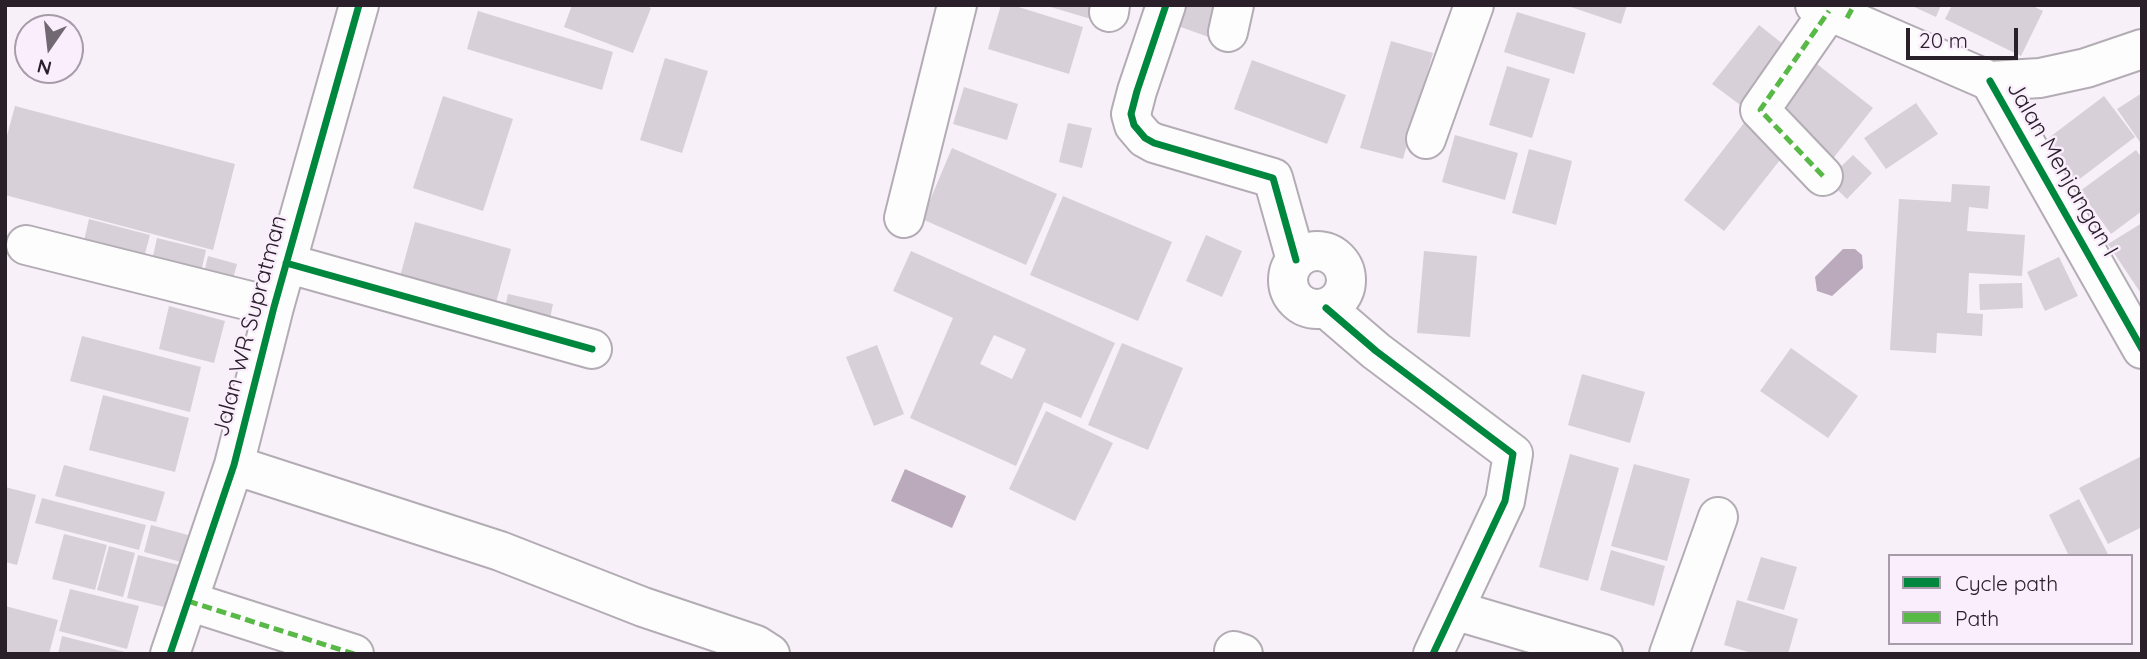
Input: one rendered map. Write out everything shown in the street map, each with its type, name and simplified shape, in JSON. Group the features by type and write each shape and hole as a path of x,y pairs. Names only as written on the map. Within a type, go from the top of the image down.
{"street":[{"name":"Jalan WR Supratman","path":"170,654 234,465 274,307 359,5"},
{"path":"904,218 957,5"},
{"path":"1166,5 1136,91 1131,114 1134,125 1145,138 1154,143 1273,178 1296,260 1315,251 1335,256 1346,274 1342,295 1326,308 1376,351 1513,454 1506,500 1433,654"},
{"path":"1426,139 1474,5"},
{"path":"1823,176 1760,110 1836,10 1990,81 2040,78 2075,71 2142,49"},
{"name":"Jalan Menjangan I","path":"1990,81 2142,349"},
{"path":"26,245 274,307"},
{"path":"286,263 592,349"},
{"path":"234,465 500,551 643,607 756,645 770,654"},
{"path":"1668,654 1718,517"},
{"path":"188,601 354,654"},
{"path":"1454,610 1603,654"}],"shaded area":[{"path":"1843,249 1855,249 1862,255 1863,268 1832,296 1817,291 1815,277"},
{"path":"905,469 966,496 952,528 891,501"}],"building":[{"path":"572,5 643,5 651,8 633,53 564,27"},
{"path":"1001,5 1012,5 1083,27 1069,74 988,49"},
{"path":"1044,5 1095,5 1091,19"},
{"path":"1185,5 1226,5 1214,39 1178,26"},
{"path":"1565,5 1627,5 1621,24"},
{"path":"1910,5 1941,5 1936,17"},
{"path":"1952,5 2031,5 2043,11 2021,56 1945,19"},
{"path":"478,11 613,52 602,90 467,49"},
{"path":"1517,12 1586,33 1574,74 1504,52"},
{"path":"1759,25 1793,52 1747,110 1712,84"},
{"path":"1391,41 1433,53 1403,159 1360,148"},
{"path":"1808,57 1873,108 1831,161 1766,109"},
{"path":"665,58 708,71 682,153 640,140"},
{"path":"1252,60 1346,95 1327,144 1234,109"},
{"path":"1507,66 1550,79 1532,138 1489,125"},
{"path":"964,87 1018,104 1007,140 953,124"},
{"path":"2142,93 2142,145 2117,109"},
{"path":"443,96 513,119 483,211 413,188"},
{"path":"2104,96 2135,137 2065,190 2034,149"},
{"path":"1916,103 1938,134 1886,169 1864,138"},
{"path":"15,106 235,164 213,250 5,195 5,143"},
{"path":"1751,114 1791,146 1724,231 1684,200"},
{"path":"1068,123 1092,128 1082,168 1059,162"},
{"path":"1455,135 1518,153 1505,200 1442,182"},
{"path":"952,148 1057,194 1026,265 922,219"},
{"path":"1529,149 1572,161 1556,225 1512,213"},
{"path":"2136,150 2142,158 2142,211 2111,234 2080,191"},
{"path":"1853,155 1872,173 1847,199 1827,180"},
{"path":"1952,184 1990,186 1988,209 1969,207 1967,231 2025,235 2022,276 1969,273 1967,313 1983,314 1982,336 1937,333 1936,353 1890,350 1899,199 1951,202"},
{"path":"1063,196 1172,242 1138,321 1030,275"},
{"path":"89,219 150,235 143,261 83,245"},
{"path":"415,222 511,249 495,306 399,280"},
{"path":"2142,223 2142,295 2108,244"},
{"path":"1206,235 1242,251 1222,297 1186,281"},
{"path":"157,238 206,250 199,281 150,269"},
{"path":"911,251 1115,343 1081,418 1044,402 1016,466 910,418 953,318 893,291","holes":["994,335 1026,349 1012,379 980,364"]},
{"path":"1424,251 1477,256 1470,337 1417,333"},
{"path":"208,256 237,264 230,290 202,282"},
{"path":"2059,257 2078,296 2045,311 2027,272"},
{"path":"2022,283 2023,308 1980,310 1979,284"},
{"path":"508,294 553,304 548,328 503,317"},
{"path":"169,306 225,321 214,363 159,349"},
{"path":"82,336 201,367 190,412 70,381"},
{"path":"1122,343 1183,368 1148,450 1088,425"},
{"path":"877,345 904,414 874,426 846,357"},
{"path":"1791,348 1858,396 1828,438 1760,391"},
{"path":"1582,374 1645,392 1630,443 1568,425"},
{"path":"103,395 189,418 175,472 89,450"},
{"path":"1046,411 1113,443 1075,521 1009,489"},
{"path":"1570,454 1619,468 1588,581 1539,567"},
{"path":"2142,456 2142,527 2108,544 2079,488"},
{"path":"1634,464 1690,479 1667,561 1611,546"},
{"path":"64,465 165,492 156,522 55,496"},
{"path":"5,487 36,495 17,565 5,562"},
{"path":"42,498 146,525 139,550 35,523"},
{"path":"2079,499 2108,554 2068,554 2049,515"},
{"path":"151,525 188,535 181,562 144,552"},
{"path":"64,534 107,545 95,590 52,579"},
{"path":"109,546 135,553 123,597 97,590"},
{"path":"1611,550 1665,566 1654,606 1600,590"},
{"path":"138,555 179,565 168,608 127,598"},
{"path":"1761,557 1797,567 1784,610 1747,600"},
{"path":"70,589 139,606 127,649 59,631"},
{"path":"1737,600 1798,619 1788,654 1755,654 1724,645"},
{"path":"5,606 58,620 49,654 5,654"},
{"path":"62,636 129,653 129,654 58,654"}],"marked path":[{"path":"1847,18 1854,5"},
{"path":"1823,176 1760,110 1829,11"},
{"path":"188,601 354,654"}],"cycle path":[{"path":"170,654 234,465 274,307 359,5"},
{"path":"1166,5 1137,91 1131,114 1134,125 1145,138 1154,143 1273,178 1296,260"},
{"path":"1990,81 2142,349"},
{"path":"286,263 592,349"},
{"path":"1326,308 1376,351 1513,454 1505,501 1433,654"}]}
